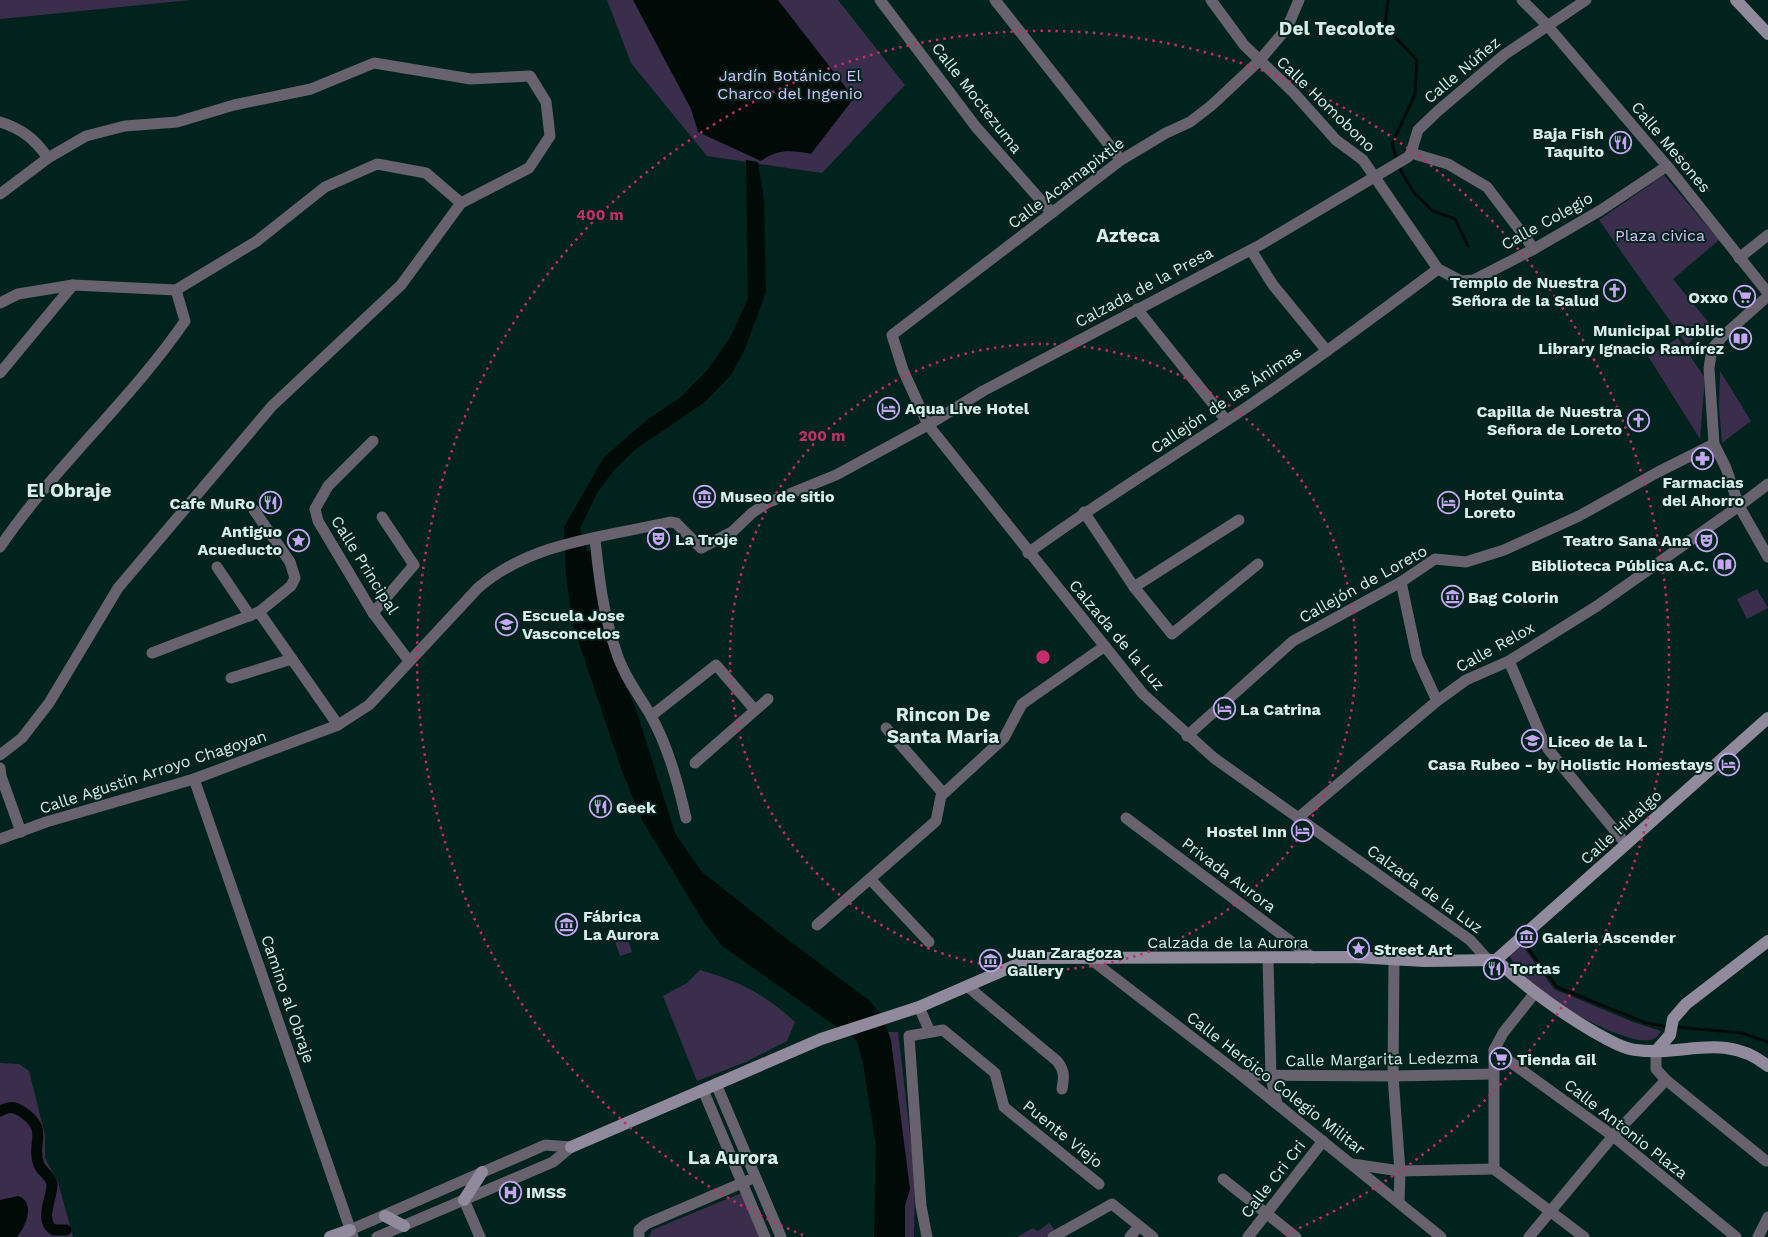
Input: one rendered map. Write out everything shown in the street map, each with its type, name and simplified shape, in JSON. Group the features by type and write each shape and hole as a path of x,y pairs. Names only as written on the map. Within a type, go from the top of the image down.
{"main road":[{"path":"1736,0 1768,34"},
{"name":"Calle Hidalgo","path":"1493,961 1768,718"},
{"path":"1656,1051 1670,1035 1673,1019 1705,989 1768,941"},
{"name":"Calzada de la Aurora","path":"571,1147 825,1037 919,1007 1032,958 1313,958 1493,961"},
{"name":"Calzada de la Luz","path":"1493,961 1534,994 1563,1014 1609,1041 1634,1050 1656,1051 1712,1046 1742,1050 1768,1066"},
{"path":"464,1200 482,1172"},
{"path":"385,1216 406,1232"},
{"path":"330,1237 350,1235"}],"street":[{"path":"995,0 1121,160"},
{"name":"Calle Homobono","path":"1211,0 1231,30 1258,62 1294,93 1336,140 1363,160 1438,269"},
{"name":"Calle Acamapixtle","path":"892,335 1121,160 1166,133 1190,122 1212,105 1258,62 1287,28 1299,0"},
{"name":"Calle Mesones","path":"1522,0 1546,24 1667,166 1714,222 1739,258 1768,293"},
{"name":"Calle Núñez","path":"1411,153 1418,130 1439,110 1504,55 1546,24 1586,0"},
{"name":"Calle Moctezuma","path":"887,2 976,128 1052,213"},
{"path":"0,194 48,158 86,136 125,126 177,122 234,105 311,89 374,63 471,79 530,76 546,102 550,136 529,168 461,203 401,285 272,406 118,588 50,703 22,738 0,755"},
{"path":"0,122 36,142 48,158"},
{"path":"1373,177 1411,153 1448,164 1487,187 1534,249"},
{"path":"0,303 18,294 72,285 176,290 258,241 325,187 377,164 426,173 461,203"},
{"name":"Calle Colegio","path":"1438,269 1461,282 1474,280 1534,249 1602,210 1667,166"},
{"name":"Calzada de la Presa","path":"701,548 732,532 752,513 767,503 836,474 928,425 983,391 1251,250 1373,177"},
{"path":"1739,258 1768,235"},
{"path":"1251,250 1273,285 1328,351"},
{"name":"Callejón de las Ánimas","path":"1028,553 1084,512 1328,351 1438,269"},
{"path":"0,373 72,285"},
{"path":"0,547 25,510 160,357 180,328 185,320 176,290"},
{"path":"1768,296 1731,326 1712,349 1709,368 1714,444 1726,468 1739,506 1768,557"},
{"path":"1137,309 1226,420"},
{"name":"Calzada de la Luz","path":"892,335 903,370 928,425 1028,553 1143,694 1187,736 1214,758 1470,940 1493,961"},
{"name":"Calle Principal","path":"372,441 328,486 315,509 318,521 373,613 409,661"},
{"name":"Callejón de Loreto","path":"1187,736 1293,641 1401,582 1435,559 1466,562 1504,550 1571,520 1714,444"},
{"name":"Calle Relox","path":"1298,818 1437,700 1466,680 1509,661 1597,606 1768,484"},
{"path":"152,653 255,614 292,586 295,578 290,562 254,510"},
{"path":"1084,512 1134,587 1172,634 1258,564"},
{"path":"373,613 414,565 382,516"},
{"path":"1134,587 1239,520"},
{"name":"Calle Agustín Arroyo Chagoyan","path":"2,839 194,779 338,725 369,705 488,579 529,557 557,545 670,522 676,523 701,548"},
{"path":"593,539 601,592 616,652 634,691 650,716 677,778 686,818"},
{"path":"217,567 292,659 338,725"},
{"path":"1401,582 1417,656 1437,700"},
{"path":"817,925 871,880 936,821 943,794 1004,738 1022,704 1105,646"},
{"path":"231,678 292,659"},
{"path":"1509,661 1548,749 1626,844"},
{"path":"650,716 716,666 755,710"},
{"path":"695,763 768,699"},
{"path":"886,728 943,794"},
{"path":"0,768 1,776 21,832"},
{"name":"Camino al Obraje","path":"194,779 350,1235"},
{"name":"Privada Aurora","path":"1126,818 1313,958"},
{"path":"0,827 2,839"},
{"path":"871,880 929,942"},
{"name":"Calle Heróico Colegio Militar","path":"1089,958 1241,1074 1441,1237"},
{"path":"1268,958 1271,1076 1277,1104"},
{"path":"1394,960 1393,1076 1400,1171 1399,1202"},
{"path":"967,986 1057,1061 1063,1068 1065,1076 1062,1089"},
{"path":"1494,1169 1492,1074 1494,1050 1503,1033 1534,994"},
{"path":"919,1007 930,1032 909,1036 921,1206 927,1237"},
{"name":"Puente Viejo","path":"930,1032 943,1030 995,1073 1004,1107 1099,1184"},
{"name":"Calle Antonio Plaza","path":"1494,1050 1613,1136 1736,1237"},
{"path":"1656,1051 1656,1069 1666,1080 1766,1161"},
{"name":"Calle Margarita Ledezma","path":"1241,1074 1271,1076 1492,1074"},
{"path":"1529,1237 1613,1136 1666,1080"},
{"path":"716,1084 782,1237"},
{"path":"703,1090 765,1237"},
{"name":"Calle Cri Cri","path":"1248,1237 1323,1141"},
{"path":"350,1235 385,1216 545,1145 571,1147"},
{"path":"377,1237 406,1232 464,1200 553,1162 571,1147"},
{"path":"1351,1164 1400,1171 1494,1169 1584,1237"},
{"path":"639,1237 639,1230 646,1224 756,1178"},
{"path":"1223,1178 1296,1237"},
{"path":"464,1200 480,1237"},
{"path":"1053,1237 1112,1204 1153,1237"},
{"path":"1758,1237 1768,1217"},
{"path":"1130,1237 1139,1226"}],"green space":[{"path":"0,0 190,0 0,19"},
{"name":"Jardín Botánico El Charco del Ingenio","path":"607,0 838,0 905,85 822,173 707,156 631,63"},
{"name":"Plaza civica","path":"1664,175 1719,240 1673,279 1709,323 1687,345 1599,220"},
{"path":"1678,338 1705,378 1700,439 1648,356"},
{"path":"1720,371 1751,421 1722,443 1719,407"},
{"path":"1757,589 1768,608 1747,619 1737,599"},
{"path":"624,929 632,952 620,956 612,933"},
{"path":"1522,945 1554,989 1633,1022 1661,1031 1660,1033 1650,1040 1638,1040 1622,1036 1584,1018 1547,997 1524,978 1509,955"},
{"path":"700,970 740,984 762,996 784,1012 795,1022 787,1041 746,1062 697,1081 663,996 687,983"},
{"path":"888,1032 898,1032 915,1177 914,1237 904,1237"},
{"path":"0,1063 19,1064 29,1071 45,1135 45,1158 58,1182 73,1237 0,1237"},
{"path":"744,1192 761,1237 649,1237 652,1230"},
{"path":"1049,1223 1054,1229 1054,1234 1049,1237 1017,1237 1033,1228 1038,1231"}],"shaded area":[{"name":"Jardín Botánico El Charco del Ingenio","path":"633,0 778,0 854,98 811,154 779,152 761,161 698,132 691,109"},
{"path":"746,160 758,162 764,199 766,292 745,349 731,375 705,402 636,449 615,469 597,493 580,529 587,551 593,550 617,667 636,709 675,833 701,871 779,933 870,1001 882,1016 891,1040 910,1189 905,1206 905,1237 874,1237 876,1147 863,1063 857,1041 722,946 703,921 642,820 622,771 573,625 566,576 564,527 604,457 648,419 681,397 709,368 731,336 748,298"},
{"path":"18,1196 27,1203 28,1215 26,1221 17,1237 0,1237 0,1200"}],"waterway":[{"path":"1388,0 1385,27 1417,60 1415,94 1392,144 1396,157"},
{"path":"1399,168 1415,194 1433,211 1455,219 1468,246"},
{"path":"1524,943 1557,987 1646,1023 1669,1027"},
{"path":"1676,1027 1742,1033 1768,1042"},
{"path":"0,1111 15,1108 30,1118 35,1124 38,1130 37,1157 39,1165 52,1184 47,1208 47,1221 54,1230 66,1230"}],"place":[{"name":"Baja Fish Taquito","path":"1620,142"},
{"name":"Templo de Nuestra Señora de la Salud","path":"1615,291"},
{"name":"Oxxo","path":"1744,297"},
{"name":"Municipal Public Library Ignacio Ramírez","path":"1740,339"},
{"name":"Aqua Live Hotel","path":"889,408"},
{"name":"Capilla de Nuestra Señora de Loreto","path":"1638,420"},
{"name":"Farmacias del Ahorro","path":"1703,458"},
{"name":"Museo de sitio","path":"704,496"},
{"name":"Cafe MuRo","path":"271,503"},
{"name":"Hotel Quinta Loreto","path":"1448,503"},
{"name":"La Troje","path":"659,539"},
{"name":"Antiguo Acueducto","path":"298,540"},
{"name":"Teatro Sana Ana","path":"1707,540"},
{"name":"Biblioteca Pública A.C.","path":"1725,565"},
{"name":"Bag Colorin","path":"1452,597"},
{"name":"Escuela Jose Vasconcelos","path":"506,624"},
{"name":"La Catrina","path":"1224,709"},
{"name":"Liceo de la L","path":"1532,741"},
{"name":"Casa Rubeo - by Holistic Homestays","path":"1729,764"},
{"name":"Geek","path":"600,807"},
{"name":"Hostel Inn","path":"1303,831"},
{"name":"Fábrica La Aurora","path":"567,925"},
{"name":"Galeria Ascender","path":"1526,937"},
{"name":"Street Art","path":"1358,949"},
{"name":"Juan Zaragoza Gallery","path":"991,961"},
{"name":"Tortas","path":"1494,968"},
{"name":"Tienda Gil","path":"1501,1059"},
{"name":"IMSS","path":"510,1192"}],"district":[{"name":"Del Tecolote","path":"1337,28"},
{"name":"Azteca","path":"1128,235"},
{"name":"El Obraje","path":"69,490"},
{"name":"Rincon De Santa Maria","path":"943,725"},
{"name":"La Aurora","path":"733,1157"}]}
